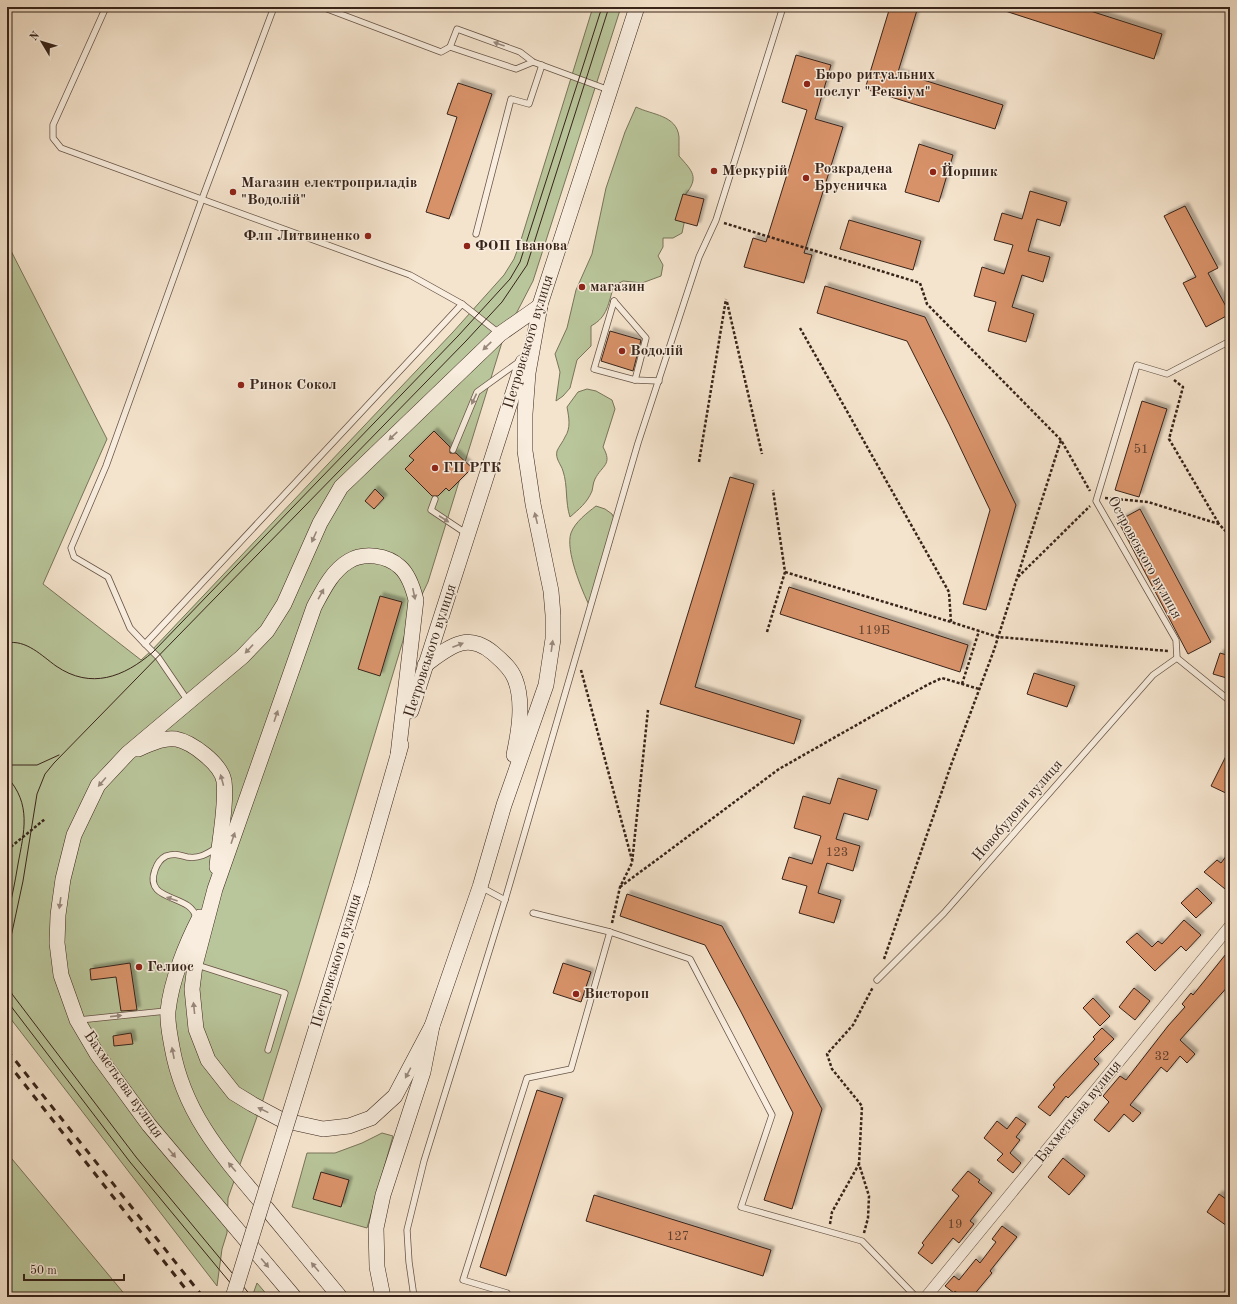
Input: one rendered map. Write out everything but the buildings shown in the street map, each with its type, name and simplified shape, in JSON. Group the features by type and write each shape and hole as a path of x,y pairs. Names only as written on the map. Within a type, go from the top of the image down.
{"main road":[{"name":"Петровського вулиця","path":"233,1297 361,884 425,665 469,535 540,306 637,7"},
{"name":"Бахметьєва вулиця","path":"294,1297 149,1125 97,1054 77,1020 61,975 57,943 58,915 63,879 74,835 98,786 128,753 242,657 267,630 284,604 320,523 342,487 500,334 540,306"},
{"path":"383,1297 377,1268 376,1228 383,1194 423,1072 432,1026 480,887 504,805 546,685 552,639 553,615 551,591 533,504 525,451 524,414 528,373 540,306"},
{"path":"398,755 416,600 412,586 400,566 384,557 372,555 360,556 349,561 336,572 328,581 314,607 215,888 195,965 192,990 196,1029 208,1060 234,1093 282,1120 323,1129 349,1126 371,1118 395,1096 432,1026"},
{"path":"425,665 446,650 462,643 477,643 504,663 515,678 520,697 517,740 504,805"},
{"path":"128,753 161,740 177,739 193,746 216,766 223,779 224,795 215,888 182,957 168,1011 169,1030 174,1059 184,1092 197,1119 221,1154 340,1297"}],"street":[{"name":"Бахметьєва вулиця","path":"926,1297 1230,926"}],"lane":[{"path":"106,7 53,124 54,138 61,148 410,275 462,304 500,334"},
{"path":"188,701 158,657 130,628 108,577 74,557 71,548 106,466 202,199 274,7"},
{"path":"322,7 441,52 450,47 457,29 520,52 533,62 609,90"},
{"path":"414,1297 408,1262 408,1230 413,1202 424,1161 505,900 638,443 699,257 716,220 783,7"},
{"path":"450,47 516,69 533,62"},
{"path":"476,234 511,99 529,104 542,65"},
{"path":"635,380 646,338 614,301 594,369 635,380 659,381"},
{"path":"145,644 462,304"},
{"path":"1167,374 1230,341"},
{"path":"453,450 477,392 525,358"},
{"name":"Островського вулиця","path":"1167,374 1137,365 1096,499 1176,640 1177,655"},
{"path":"435,499 431,510 469,535"},
{"path":"1177,655 1230,701"},
{"name":"Новобудови вулиця","path":"877,980 944,913 1153,675 1177,655"},
{"path":"197,924 195,913 191,907 184,902 162,895 156,888 153,880 154,872 157,864 163,858 171,854 198,857 219,847"},
{"path":"480,887 505,900"},
{"path":"533,912 610,932 690,959 772,1114 741,1206 862,1241 916,1297"},
{"path":"505,1297 506,1293 463,1280 527,1078 571,1069 610,932"},
{"path":"195,965 286,993 268,1050"},
{"path":"77,1020 168,1011"},
{"path":"1226,1297 1230,1285"}],"path":[{"path":"716,220 920,283 927,304 1061,440 1096,499"},
{"path":"698,462 726,299 762,454"},
{"path":"800,328 949,592 951,622"},
{"path":"1167,374 1184,387 1169,439 1218,524 1230,536"},
{"path":"994,650 1061,440"},
{"path":"767,632 785,572 773,490"},
{"path":"1017,578 1096,499 1148,502 1218,524"},
{"path":"785,572 998,637 1177,655"},
{"path":"962,684 980,631"},
{"path":"577,653 632,863"},
{"path":"620,887 779,769 942,678 979,689"},
{"path":"610,932 620,887 632,863 648,710"},
{"path":"7,850 45,819"},
{"path":"828,1232 832,1212 859,1164"}],"green space":[{"path":"593,7 621,7 533,281 503,339 428,582 408,624 263,1100 228,1198 227,1233 222,1249 217,1286 7,1014 7,243 107,439 43,584 141,660 453,332 504,275 514,259 520,243"},
{"path":"636,107 669,120 674,124 677,130 679,137 679,156 691,170 693,179 690,189 685,195 686,214 682,233 673,238 663,238 663,247 658,256 663,265 661,276 642,283 623,281 614,286 607,309 601,318 591,326 591,346 577,360 570,388 556,401 560,372 555,354 567,328 576,290 592,254 606,188 625,132"},
{"path":"587,389 596,391 612,400 615,409 603,447 606,453 607,461 595,479 588,499 570,517 566,482 562,468 557,459 557,451 567,434 569,426 567,407 578,392"},
{"path":"596,506 605,509 612,514 616,523 612,542 590,607 572,560 570,540 571,533 575,525"},
{"path":"382,1133 393,1136 367,1228 292,1207 307,1153 335,1153 362,1143"},
{"path":"7,1153 127,1297 7,1297"},
{"path":"257,1283 269,1297 252,1297"}],"tram line":[{"path":"7,643 14,642 27,646 69,673 94,679 119,674 142,661 153,652 458,336 510,279 520,262 602,7"},
{"path":"252,1297 136,1157 12,994 8,981 8,951 23,881 37,794 45,774 54,763 466,341 502,302 527,265 609,7"},
{"path":"7,765 37,765 59,755"},
{"path":"7,777 15,787 20,797 24,819 24,830 7,919"},
{"path":"7,1001 130,1162 242,1297"}],"railway":[{"path":"7,1050 203,1297"},
{"path":"7,1062 192,1297"}],"place":[{"name":"Бюро ритуальних послуг \"Реквіум\"","path":"807,84"},
{"name":"Меркурій","path":"714,171"},
{"name":"Йоршик","path":"933,172"},
{"name":"Розкрадена Брусничка","path":"806,178"},
{"name":"Магазин електроприладів \"Водолій\"","path":"233,192"},
{"name":"Флп Литвиненко","path":"368,236"},
{"name":"ФОП Іванова","path":"467,246"},
{"name":"магазин","path":"582,287"},
{"name":"Водолій","path":"622,351"},
{"name":"Ринок Сокол","path":"241,385"},
{"name":"ГП РТК","path":"435,468"},
{"name":"Гелиос","path":"139,967"},
{"name":"Вистороп","path":"576,994"}]}
